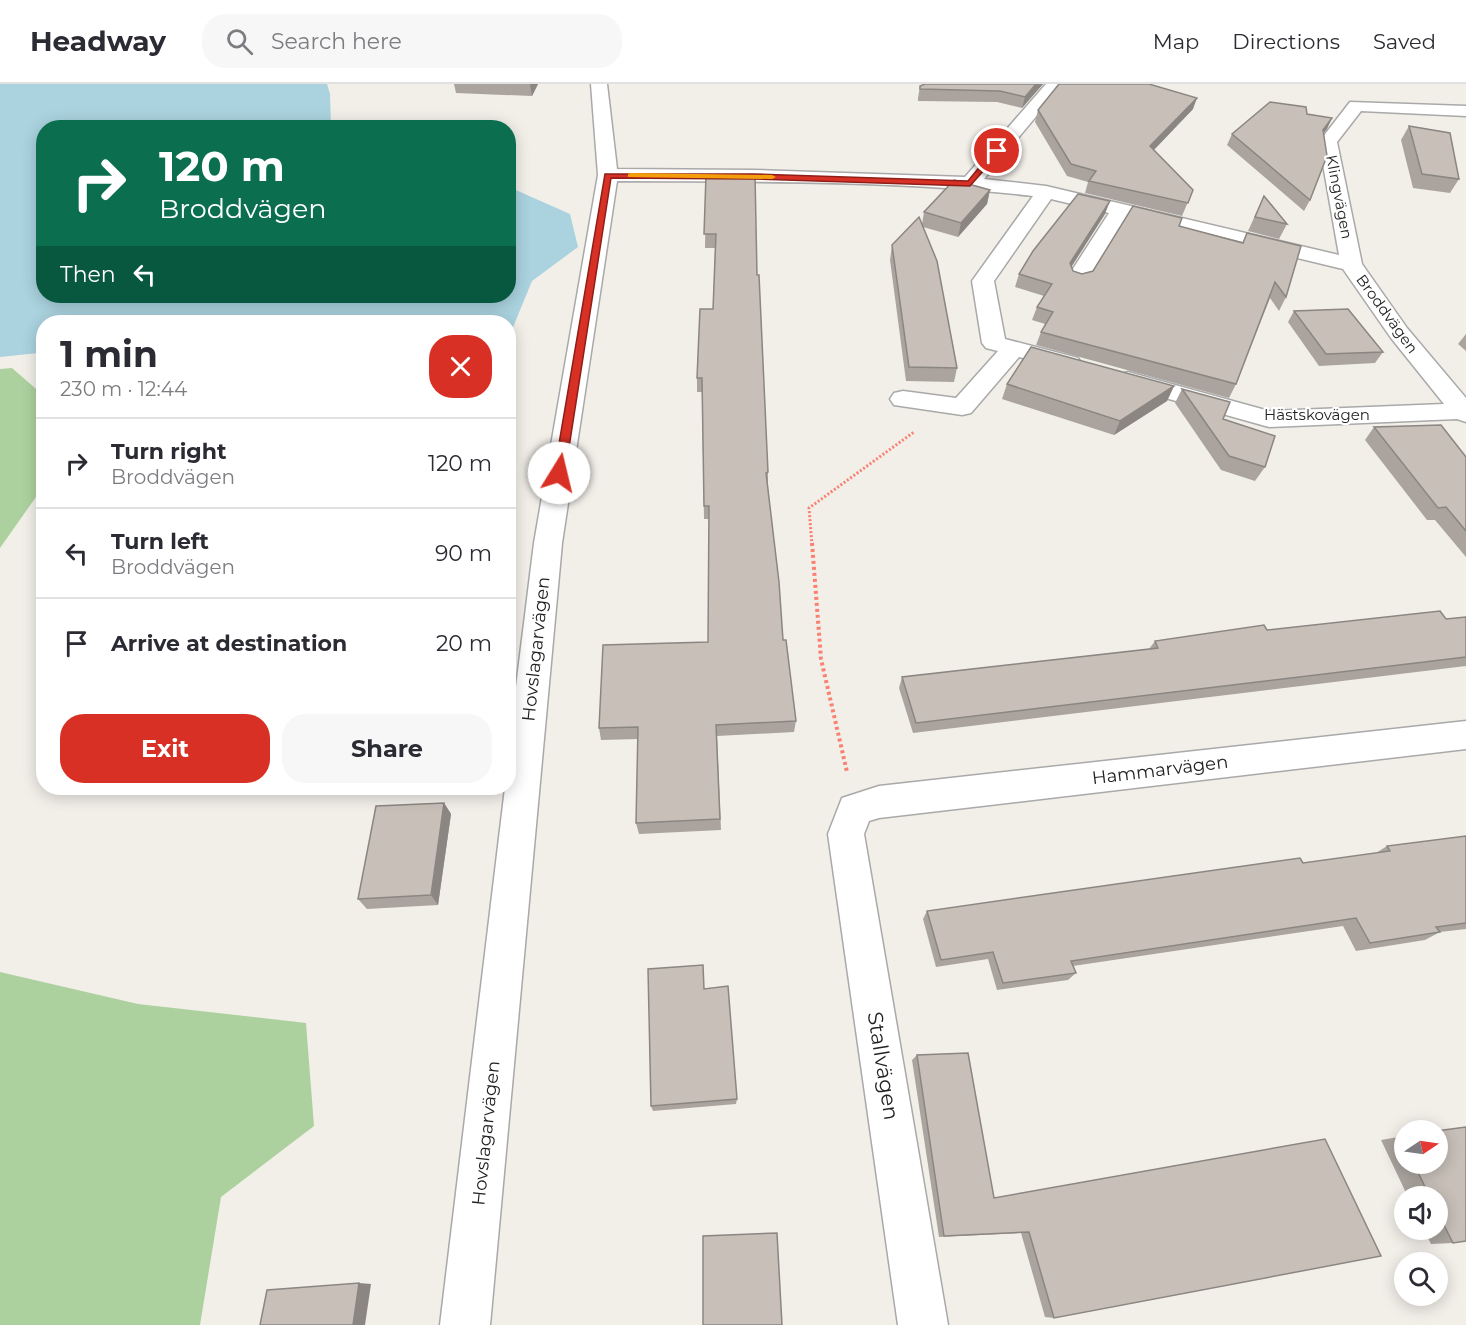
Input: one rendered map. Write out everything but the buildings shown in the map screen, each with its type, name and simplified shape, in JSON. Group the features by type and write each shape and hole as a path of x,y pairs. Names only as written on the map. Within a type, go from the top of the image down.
{"street":[{"name":"Hovslagarvägen","path":"465,1325 548,543 608,176 599,84"},
{"path":"970,183 1055,84"},
{"name":"Klingvägen","path":"1351,264 1328,142 1356,106 1466,111"},
{"name":"Broddvägen","path":"608,176 754,176 970,183 1046,192 1351,264 1399,333 1462,407"},
{"name":"Hästskovägen","path":"1046,192 983,281 994,344 1269,419 1462,407"},
{"path":"1078,278 1121,210"},
{"path":"903,399 962,407 1014,348"},
{"name":"Hammarvägen","path":"855,809 879,802 1466,735"},
{"name":"Stallvägen","path":"855,809 846,834 923,1325"}],"path":[{"path":"855,809 821,659 809,508 951,406"}],"green space":[{"path":"12,368 36,389 36,497 0,548 0,369"},
{"path":"0,972 138,1004 306,1023 314,1126 221,1197 200,1325 0,1325"}],"water":[{"path":"0,84 327,84 330,94 331,120 36,120 36,303 516,303 516,190 570,214 578,247 532,281 516,320 516,315 36,315 36,353 0,357"}],"slow traffic":[{"path":"631,176 772,177"}],"route":[{"path":"559,473 608,176 754,176 970,183 997,151"}]}
